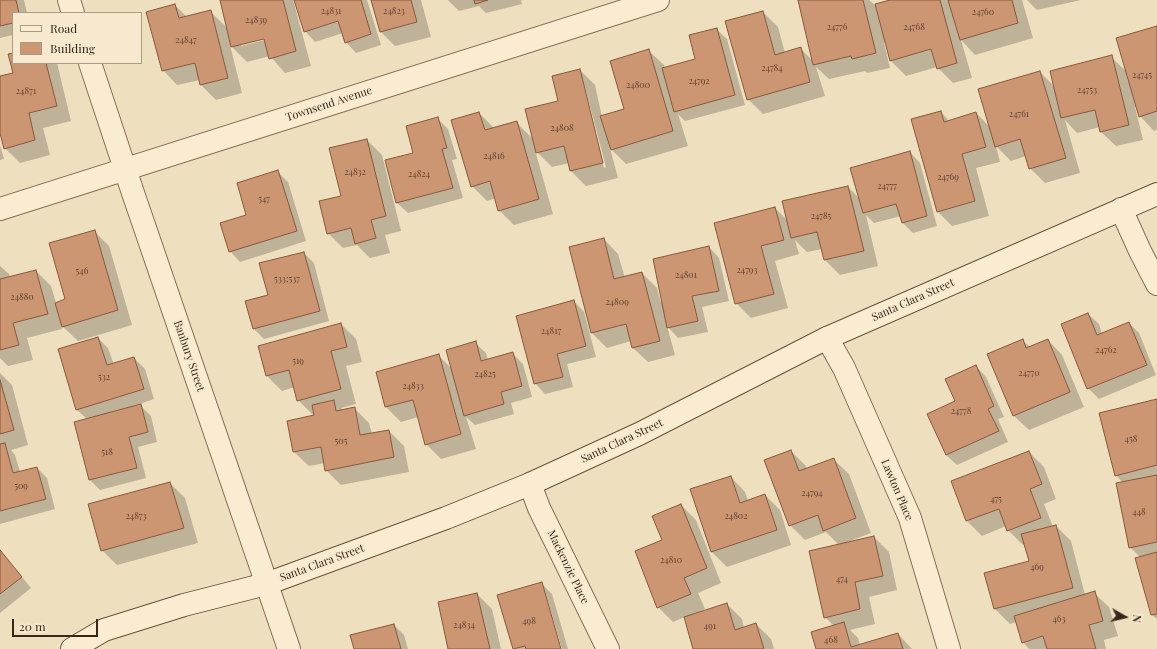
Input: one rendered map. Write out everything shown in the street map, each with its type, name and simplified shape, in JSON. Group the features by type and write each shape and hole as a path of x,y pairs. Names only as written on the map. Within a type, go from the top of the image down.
{"street":[{"path":"69,0 73,12"},
{"name":"Townsend Avenue","path":"0,209 658,0"},
{"name":"Banbury Street","path":"90,64 289,649"},
{"name":"Santa Clara Street","path":"72,649 104,630 184,605 266,584 446,518 530,484 639,434 827,338 1157,194"},
{"path":"1121,209 1157,284"},
{"name":"Lawton Place","path":"827,338 844,368 910,518 949,649"},
{"name":"Mackenzie Place","path":"530,484 539,508 608,649"}],"building":[{"path":"0,0 16,0 19,12 12,12 12,23 0,26"},
{"path":"220,0 283,0 296,51 269,59 264,39 231,47"},
{"path":"294,0 361,0 371,34 345,43 338,21 304,32"},
{"path":"371,0 411,0 417,22 380,32"},
{"path":"474,0 488,0 475,4"},
{"path":"798,0 863,0 876,53 852,59 851,56 813,65"},
{"path":"890,0 940,0 957,63 937,69 931,49 890,61 875,4"},
{"path":"948,0 1012,0 1018,23 960,40"},
{"path":"175,4 179,18 211,10 228,78 200,85 195,63 162,71 146,12"},
{"path":"763,11 775,55 801,47 810,82 747,100 725,21"},
{"path":"1157,26 1157,111 1139,117 1116,38"},
{"path":"717,28 735,95 674,112 662,68 695,59 689,35"},
{"path":"649,49 673,131 611,150 600,116 624,109 610,61"},
{"path":"12,53 12,64 46,64 57,106 29,113 35,140 4,149 0,133 0,76 13,73 8,54"},
{"path":"1112,55 1129,125 1100,132 1095,110 1061,118 1050,71"},
{"path":"580,69 603,163 570,171 564,146 536,153 525,109 558,101 552,76"},
{"path":"1040,71 1066,158 1029,169 1020,139 995,147 978,89"},
{"path":"941,111 944,122 976,112 986,147 962,154 975,201 937,212 911,119"},
{"path":"479,112 485,130 517,121 539,199 498,211 490,181 471,187 451,120"},
{"path":"438,117 447,148 442,149 453,188 396,203 385,160 413,153 406,126"},
{"path":"367,139 386,216 371,220 376,238 355,244 351,228 327,234 319,201 341,196 329,148"},
{"path":"910,151 927,216 902,223 896,204 863,213 850,168"},
{"path":"278,170 297,231 229,252 220,223 246,215 237,183"},
{"path":"848,186 864,251 824,260 817,232 791,238 782,201"},
{"path":"775,207 784,240 761,246 774,294 735,304 714,223"},
{"path":"95,230 118,310 62,327 55,303 65,299 49,243"},
{"path":"604,238 614,279 642,272 660,341 632,348 626,324 591,333 569,247"},
{"path":"709,246 719,291 692,296 698,321 667,328 653,259"},
{"path":"304,252 320,311 253,329 245,301 268,295 259,263"},
{"path":"36,270 48,314 13,323 19,345 0,350 0,279"},
{"path":"574,300 586,346 557,354 563,377 534,384 516,316"},
{"path":"1088,313 1097,335 1129,322 1147,365 1087,389 1061,324"},
{"path":"341,323 347,347 331,351 341,389 297,401 289,370 266,376 258,346"},
{"path":"98,337 107,365 134,357 144,389 76,410 58,349"},
{"path":"1023,339 1026,348 1048,339 1070,392 1013,416 987,354"},
{"path":"476,341 481,361 513,352 522,386 501,392 504,404 464,416 446,350"},
{"path":"439,354 461,434 425,445 413,400 385,407 376,372"},
{"path":"976,365 994,406 988,409 999,431 946,455 927,414 955,401 945,379"},
{"path":"0,380 14,430 0,434"},
{"path":"1157,399 1157,465 1115,476 1099,413"},
{"path":"334,400 336,411 355,407 360,435 389,430 394,457 325,471 321,447 293,452 287,421 314,415 312,405"},
{"path":"141,404 148,432 129,437 137,468 89,480 74,422"},
{"path":"5,443 13,473 37,467 46,499 0,511 0,444"},
{"path":"791,450 799,471 834,458 856,518 823,531 818,515 789,526 764,460"},
{"path":"1029,451 1042,484 1030,489 1041,518 1007,531 999,509 966,521 951,481"},
{"path":"1157,475 1157,542 1129,548 1116,483"},
{"path":"731,476 740,503 765,494 777,530 711,552 690,489"},
{"path":"170,482 184,528 101,551 88,504"},
{"path":"681,504 707,568 684,578 691,594 657,608 635,551 662,540 652,516"},
{"path":"1056,525 1073,588 994,609 984,573 1029,561 1021,534"},
{"path":"874,536 883,576 855,582 860,609 824,618 809,551"},
{"path":"0,550 22,577 0,594"},
{"path":"1157,552 1157,614 1151,615 1135,558"},
{"path":"542,582 561,649 526,649 525,646 513,649 497,595"},
{"path":"1095,591 1103,621 1089,625 1096,649 1047,649 1043,636 1022,643 1014,616"},
{"path":"477,593 490,649 448,649 438,602"},
{"path":"727,603 735,630 756,623 764,649 693,649 684,617"},
{"path":"844,622 851,647 898,633 903,649 816,649 811,632"},
{"path":"394,624 401,649 354,649 350,635"}]}
